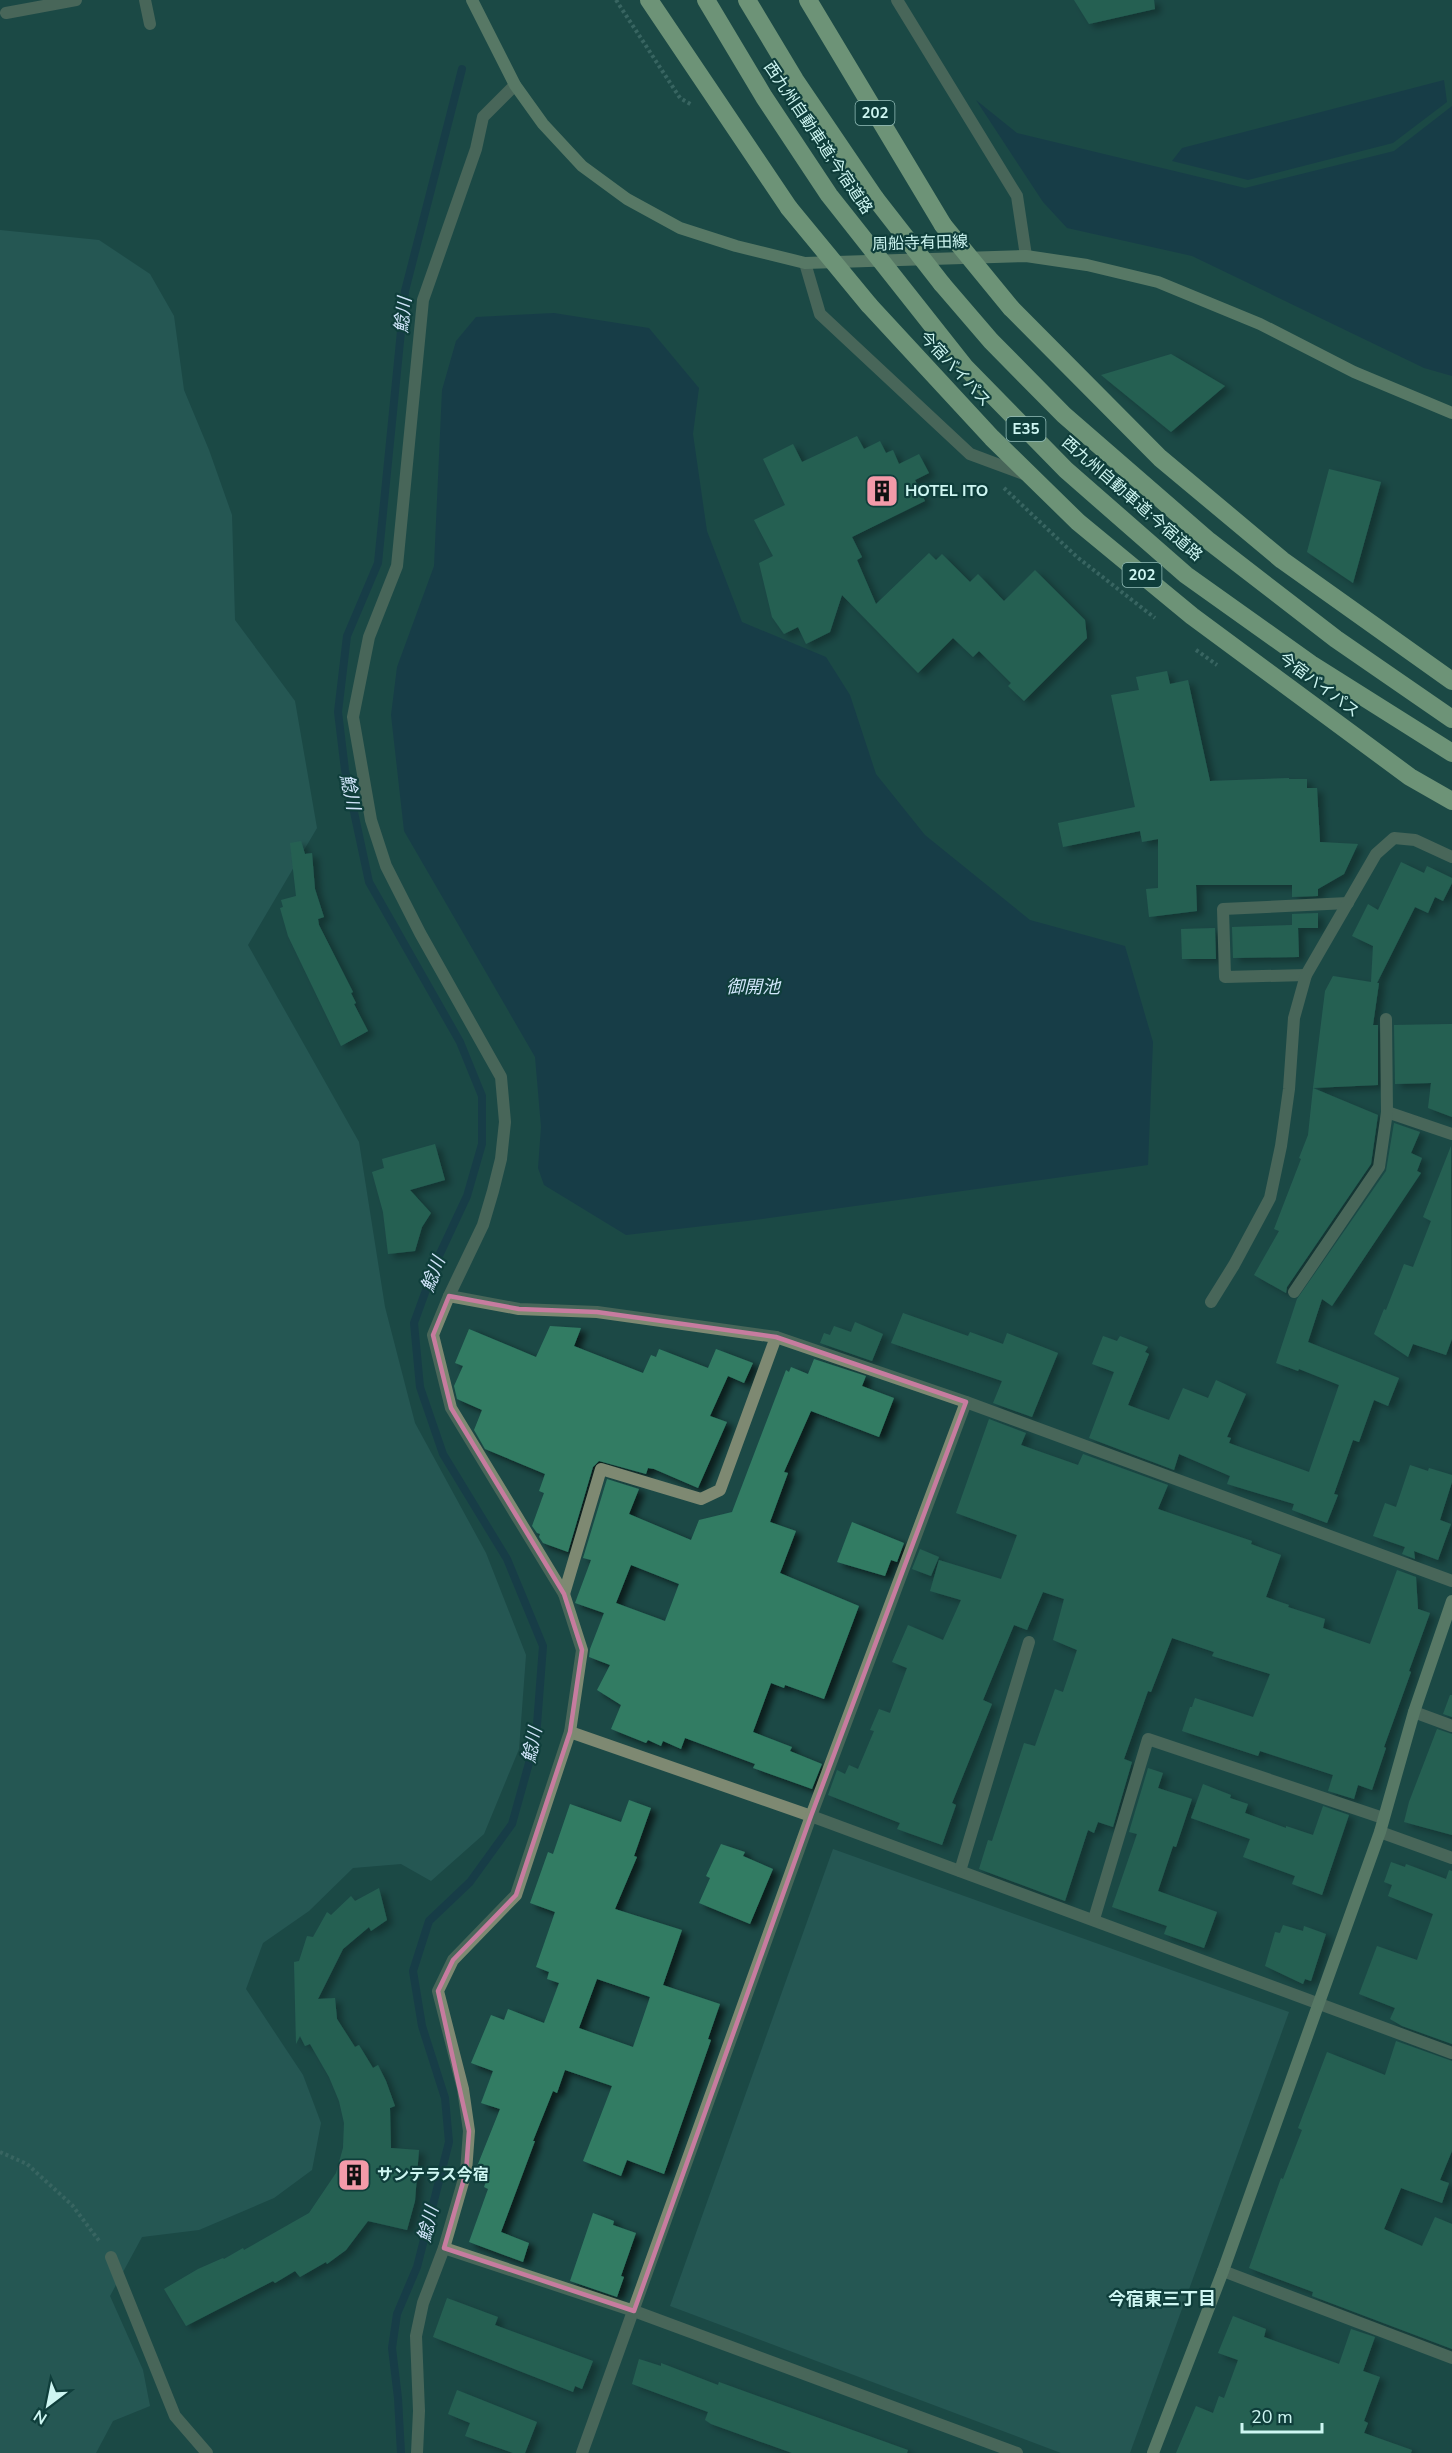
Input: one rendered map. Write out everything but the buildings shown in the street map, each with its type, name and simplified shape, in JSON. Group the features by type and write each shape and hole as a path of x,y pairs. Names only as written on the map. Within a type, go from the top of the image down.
{"highway":[{"name":"今宿バイパス","path":"649,0 789,208 869,305 1031,476 1078,522 1192,616 1410,777 1452,801"},
{"name":"西九州自動車道;今宿道路","path":"706,0 764,97 829,195 965,367 1066,470 1186,575 1311,664 1452,753"},
{"name":"西九州自動車道;今宿道路","path":"747,0 795,80 882,206 963,309 1056,407 1209,541 1336,639 1452,719"},
{"name":"202","path":"808,0 943,225 1011,308 1169,465 1282,560 1452,681"}],"main road":[{"name":"周船寺有田線","path":"472,0 515,85 543,124 582,166 627,199 680,228 736,246 805,263 1026,256 1087,266 1158,282 1260,324 1354,372 1452,413"},
{"path":"1153,2453 1223,2271 1380,1832 1414,1712 1452,1601"}],"street":[{"path":"6,13 76,0"},
{"path":"145,0 150,24"},
{"path":"897,0 1017,196 1026,256"},
{"path":"417,2453 419,2411 416,2336 423,2303 444,2248 466,2172 469,2131 464,2089 438,1991 453,1960 516,1895 570,1732 582,1650 564,1594 451,1408 434,1335 449,1296 483,1225 501,1159 505,1122 501,1077 420,933 386,866 371,820 353,717 369,636 397,566 423,300 476,149 483,117 515,85"},
{"path":"805,263 820,314 970,454 1031,476"},
{"path":"1211,1302 1270,1198 1289,1089 1294,1018 1306,975 1376,854 1394,838 1416,840 1452,857"},
{"path":"1306,975 1225,977 1223,909 1347,903"},
{"path":"1294,1292 1379,1167 1387,1112 1386,1019"},
{"path":"1387,1112 1452,1134"},
{"path":"449,1296 519,1309 597,1312 776,1337 966,1402 1452,1581"},
{"path":"564,1594 602,1469 701,1498 720,1490 776,1337"},
{"path":"582,2453 811,1816 966,1402"},
{"path":"960,1871 1029,1642"},
{"path":"1414,1712 1452,1726"},
{"path":"570,1732 811,1816 1452,2053"},
{"path":"1094,1919 1148,1739 1383,1818"},
{"path":"1380,1832 1452,1858"},
{"path":"444,2248 634,2311 1017,2453"},
{"path":"111,2256 175,2416 207,2453"},
{"path":"1223,2271 1452,2358"}],"path":[{"path":"0,2152 27,2164 72,2205 111,2256"}],"highlighted area":[{"path":"449,1296 519,1309 597,1312 776,1337 966,1402 811,1816 634,2311 444,2248 466,2172 469,2131 438,1991 453,1960 516,1895 570,1732 582,1650 564,1594 451,1408 433,1335"}],"shaded area":[{"path":"0,230 99,240 150,274 174,316 184,390 209,450 232,515 235,620 295,701 317,828 248,945 359,1142 385,1307 415,1423 486,1553 526,1655 519,1749 484,1834 431,1881 401,1864 353,1868 309,1911 263,1943 246,1989 303,2075 321,2123 312,2170 274,2198 199,2230 142,2237 110,2296 143,2370 150,2406 113,2421 96,2453 0,2453"},
{"path":"833,1849 1289,2012 1130,2453 1061,2453 670,2306"}],"water":[{"path":"1444,80 1447,102 1393,143 1248,180 1172,161 1182,148"},
{"path":"976,100 1017,133 1245,188 1394,151 1452,106 1452,376 1424,368 1192,256 1067,228 1043,202"},
{"name":"御開池","path":"554,313 649,328 699,388 693,434 707,531 742,622 826,657 850,695 876,774 925,835 1030,920 1125,946 1153,1042 1148,1165 747,1221 626,1235 544,1185 538,1168 541,1127 535,1057 404,831 391,715 397,667 434,566 442,390 456,341 476,317"}],"waterway":[{"name":"鯰川","path":"401,2453 392,2348 397,2314 417,2267 449,2142 445,2098 422,2026 413,1971 429,1921 470,1882 512,1824 536,1738 543,1646 507,1559 443,1454 420,1387 414,1323 437,1260 467,1196 482,1144 482,1096 460,1042 369,882 345,770 338,712 347,636 378,563 405,291 462,69"}],"place":[{"name":"HOTEL ITO","path":"882,491"},
{"name":"サンテラス今宿","path":"354,2175"}],"district":[{"name":"今宿東三丁目","path":"1162,2299"}]}
